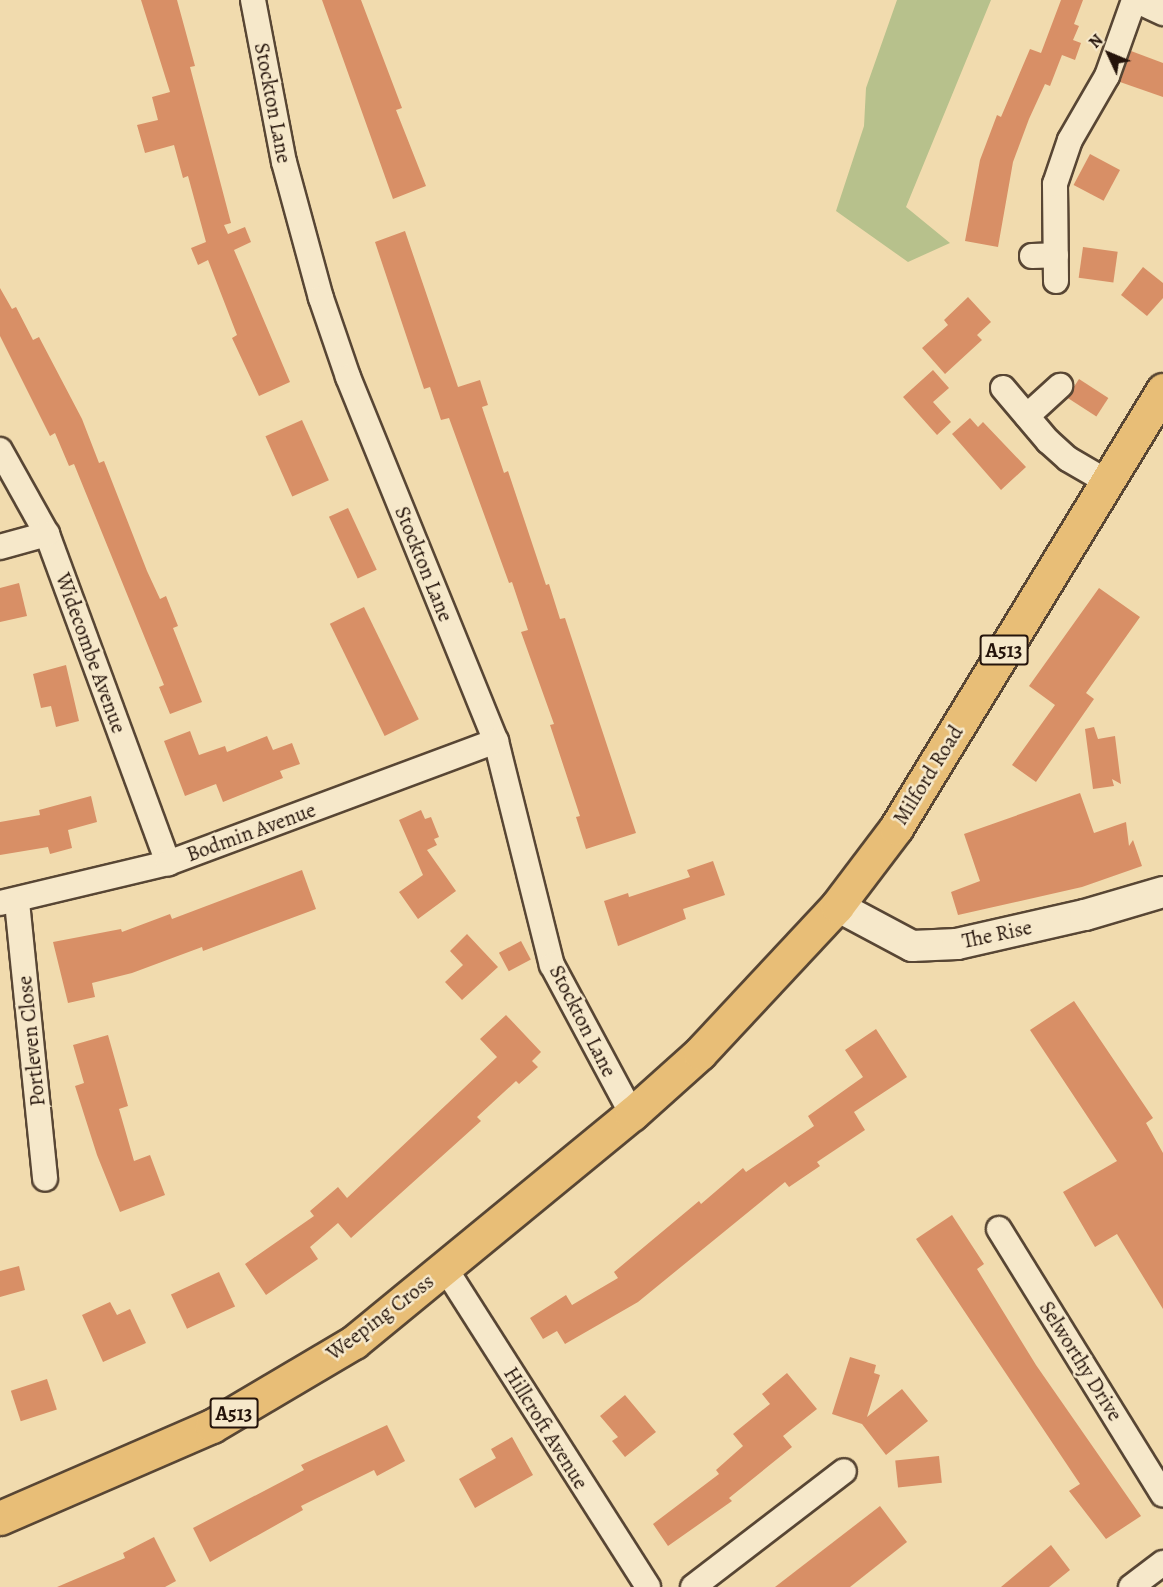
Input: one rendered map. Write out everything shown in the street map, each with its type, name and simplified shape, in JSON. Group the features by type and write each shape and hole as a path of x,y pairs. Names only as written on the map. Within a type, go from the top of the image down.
{"highway":[{"name":"Milford Road","path":"632,1114 712,1040 837,906 896,828 1163,390"},
{"name":"Weeping Cross","path":"0,1518 212,1426 354,1342 632,1114"}],"street":[{"name":"Stockton Lane","path":"253,0 284,162 321,298 348,377 496,741 552,965 632,1114"},
{"path":"1056,281 1044,255 1055,184 1070,140 1107,76 1135,0 1163,12"},
{"path":"1027,416 1060,386"},
{"path":"1003,388 1068,459 1106,481"},
{"name":"Widecombe Avenue","path":"0,450 47,534 168,863"},
{"path":"0,547 47,534"},
{"name":"Bodmin Avenue","path":"9,903 168,863 496,741"},
{"name":"The Rise","path":"837,906 912,946 957,944 1085,915 1163,892"},
{"name":"Portleven Close","path":"9,903 45,1179"},
{"name":"Selworthy Drive","path":"999,1229 1163,1495"},
{"name":"Hillcroft Avenue","path":"445,1268 648,1587"},
{"path":"693,1587 844,1471"},
{"path":"1131,1587 1163,1563"}],"green space":[{"path":"897,0 991,0 906,207 950,243 908,262 836,211 864,126 866,88"}],"building":[{"path":"141,0 177,0 195,66 190,67 231,223 224,225 228,234 245,227 251,242 234,250 290,382 259,396 232,338 237,335 208,260 198,265 191,248 206,242 188,176 183,178 174,145 145,153 137,125 158,120 152,97 170,92"},
{"path":"322,0 361,0 402,108 396,110 426,186 393,199"},
{"path":"1061,0 1083,0 1074,24 1079,26 1073,40 1081,43 1075,60 1062,55 1050,86 1045,84 1029,119 1013,162 998,247 965,241 980,160 997,115 1001,117 1030,49 1041,53"},
{"path":"1131,51 1163,63 1163,97 1120,82"},
{"path":"1090,154 1120,170 1104,201 1074,185"},
{"path":"405,231 458,387 480,380 488,405 482,407 504,473 508,471 546,585 549,584 560,619 565,618 636,833 586,849 576,817 580,816 550,725 554,724 521,632 528,630 512,582 509,583 449,418 441,420 430,387 424,389 375,242"},
{"path":"1083,247 1118,252 1113,283 1079,278"},
{"path":"1143,267 1163,283 1163,298 1147,316 1121,295"},
{"path":"0,288 12,309 16,307 33,340 39,337 82,419 99,463 104,461 147,571 160,599 166,596 178,626 173,628 202,702 170,714 159,687 164,685 74,464 69,466 55,433 50,436 0,336"},
{"path":"968,297 991,322 977,335 982,340 945,374 922,348 948,325 944,320"},
{"path":"933,370 949,388 933,402 951,422 937,435 903,397"},
{"path":"1079,379 1108,398 1096,417 1067,397"},
{"path":"970,418 978,427 983,422 1026,467 1001,490 952,434"},
{"path":"302,420 329,480 292,497 265,436"},
{"path":"348,508 377,570 358,579 329,517"},
{"path":"19,583 27,616 0,622 0,588"},
{"path":"1099,588 1140,617 1086,693 1094,699 1036,782 1012,765 1055,705 1029,686"},
{"path":"364,607 419,719 385,736 330,624"},
{"path":"66,665 79,721 56,727 51,706 41,708 33,674"},
{"path":"1094,727 1098,739 1115,736 1121,784 1112,779 1114,786 1093,789 1085,729"},
{"path":"190,731 199,755 225,746 227,752 267,736 273,750 292,743 300,764 280,771 283,778 223,802 216,784 185,796 164,741"},
{"path":"1080,793 1094,833 1126,822 1129,846 1133,840 1142,866 1082,887 958,915 951,892 980,881 964,834"},
{"path":"91,796 97,822 68,830 72,848 50,854 48,847 0,855 0,822 40,815 39,810"},
{"path":"421,810 425,819 431,817 439,837 434,839 437,845 427,850 456,891 418,919 399,892 423,875 399,820"},
{"path":"713,861 725,895 683,909 686,919 618,946 604,901 628,893 629,897 690,877 687,870"},
{"path":"302,870 316,909 203,951 202,947 132,973 92,983 95,997 68,1003 53,942 121,929 122,932 170,914 172,919"},
{"path":"467,934 498,967 462,1000 445,982 463,965 450,951"},
{"path":"521,941 531,960 509,971 499,953"},
{"path":"1074,1001 1153,1118 1146,1123 1163,1153 1163,1309 1117,1234 1095,1247 1063,1192 1117,1161 1030,1030"},
{"path":"506,1015 541,1052 532,1061 538,1067 519,1084 516,1081 477,1117 481,1121 351,1238 338,1223 310,1247 318,1259 266,1295 245,1264 314,1216 310,1211 338,1187 347,1198 497,1057 480,1039"},
{"path":"876,1029 907,1077 854,1112 865,1130 817,1162 820,1166 789,1187 785,1182 638,1302 565,1344 557,1331 543,1339 530,1318 566,1295 572,1305 618,1278 614,1272 699,1201 701,1204 743,1168 746,1172 814,1126 808,1116 863,1077 845,1050"},
{"path":"108,1035 128,1106 119,1109 134,1161 150,1155 165,1195 120,1212 97,1155 75,1086 84,1083 73,1045"},
{"path":"952,1215 984,1264 977,1269 1036,1365 1141,1516 1106,1539 1069,1491 1080,1484 916,1239"},
{"path":"19,1266 25,1290 0,1297 0,1271"},
{"path":"219,1272 235,1306 187,1329 171,1294"},
{"path":"110,1302 117,1315 130,1309 146,1343 103,1362 82,1315"},
{"path":"850,1357 876,1365 874,1373 880,1375 867,1417 902,1389 928,1421 886,1455 862,1424 832,1414"},
{"path":"787,1373 817,1409 783,1436 792,1447 729,1498 732,1501 668,1546 653,1524 719,1474 716,1470 743,1446 733,1434 770,1404 762,1394"},
{"path":"47,1379 57,1409 21,1421 11,1391"},
{"path":"625,1395 656,1432 625,1457 612,1441 618,1437 600,1416"},
{"path":"387,1425 405,1461 377,1476 374,1470 301,1506 303,1510 210,1562 193,1528 304,1470 301,1465"},
{"path":"512,1437 533,1475 475,1508 459,1479 496,1458 491,1449"},
{"path":"939,1456 942,1483 898,1487 895,1461"},
{"path":"880,1506 907,1542 850,1587 775,1587"},
{"path":"154,1537 176,1581 165,1587 57,1587 125,1558 123,1553"},
{"path":"1051,1545 1070,1570 1049,1587 1001,1587"}]}
